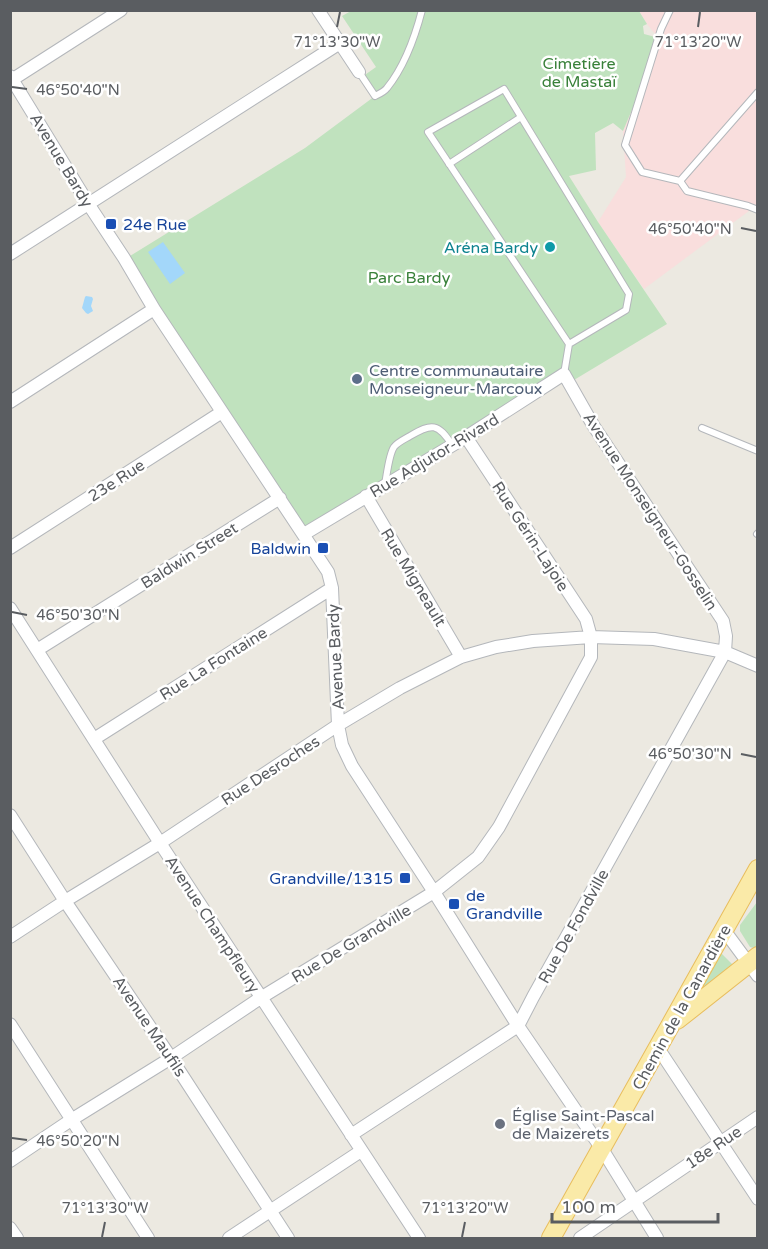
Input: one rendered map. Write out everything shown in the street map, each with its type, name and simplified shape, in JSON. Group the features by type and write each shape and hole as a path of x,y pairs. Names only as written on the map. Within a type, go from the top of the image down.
{"main road":[{"name":"Chemin de la Canardière","path":"551,1239 758,869"},
{"path":"671,1025 755,965"}],"street":[{"path":"11,79 121,10"},
{"path":"318,10 359,72"},
{"path":"10,254 340,43"},
{"name":"Avenue Bardy","path":"11,79 154,309 328,572 332,588 338,726 342,745 352,766 518,1026 602,1149 657,1239"},
{"path":"10,402 154,309"},
{"name":"Rue Adjutor-Rivard","path":"304,534 466,437 564,374"},
{"name":"Avenue Monseigneur-Gosselin","path":"564,374 593,425 723,621 726,636 725,652"},
{"name":"23e Rue","path":"10,548 222,412"},
{"name":"Rue Gérin-Lajoie","path":"466,437 586,619 591,637"},
{"name":"Rue Migneault","path":"366,496 461,657"},
{"name":"Baldwin Street","path":"37,650 280,498"},
{"name":"Rue La Fontaine","path":"94,739 332,588"},
{"name":"Avenue Champfleury","path":"10,608 418,1239"},
{"name":"Rue Desroches","path":"10,937 160,843 338,726 400,688 461,657 496,647 533,641 591,637 654,639 725,652 758,666"},
{"name":"Rue De Grandville","path":"10,1161 262,997 434,892 478,857 499,827 591,657 591,637"},
{"name":"Rue De Fondville","path":"351,1135 518,1026 725,652"},
{"name":"Avenue Maufils","path":"10,815 288,1239"},
{"path":"724,930 755,965"},
{"path":"10,1024 148,1239"},
{"path":"658,1048 758,1199"},
{"name":"18e Rue","path":"580,1239 758,1117"},
{"path":"229,1239 361,1151"},
{"path":"10,1228 17,1239"}],"lane":[{"path":"359,72 375,96 386,90 415,38 422,10"},
{"path":"670,10 661,29 625,145 642,172 680,181 687,191 758,210"},
{"path":"564,374 569,344 428,132 504,89 629,294 626,310 569,344"},
{"path":"680,181 758,92"},
{"path":"449,164 521,117"},
{"path":"384,485 395,445 431,426 438,428 452,445"},
{"path":"702,428 758,452"}],"shaded area":[{"path":"639,11 757,11 757,205 644,289 598,222 626,177 623,131 660,44"}],"green space":[{"name":"Parc Bardy","path":"351,11 639,11 647,24 643,26 644,34 659,38 660,44 623,131 613,123 595,133 596,170 569,176 667,324 569,383 564,375 304,534 222,412 130,256 305,148 375,96 362,77 376,67 342,16"},
{"path":"757,902 757,949 750,947 740,931 740,925"},
{"path":"719,951 735,967 693,1006"}],"water":[{"path":"163,242 185,273 170,284 148,252"},
{"path":"86,296 93,299 91,306 93,311 88,314 82,308"}],"place":[{"name":"24e Rue","path":"111,224"},
{"name":"Aréna Bardy","path":"550,247"},
{"name":"Centre communautaire Monseigneur-Marcoux","path":"357,379"},
{"name":"Baldwin","path":"323,548"},
{"name":"Grandville/1315","path":"405,878"},
{"name":"de Grandville","path":"454,904"},
{"name":"Église Saint-Pascal de Maizerets","path":"500,1124"}],"park label":[{"name":"Cimetière de Mastaï","path":"579,72"}]}
